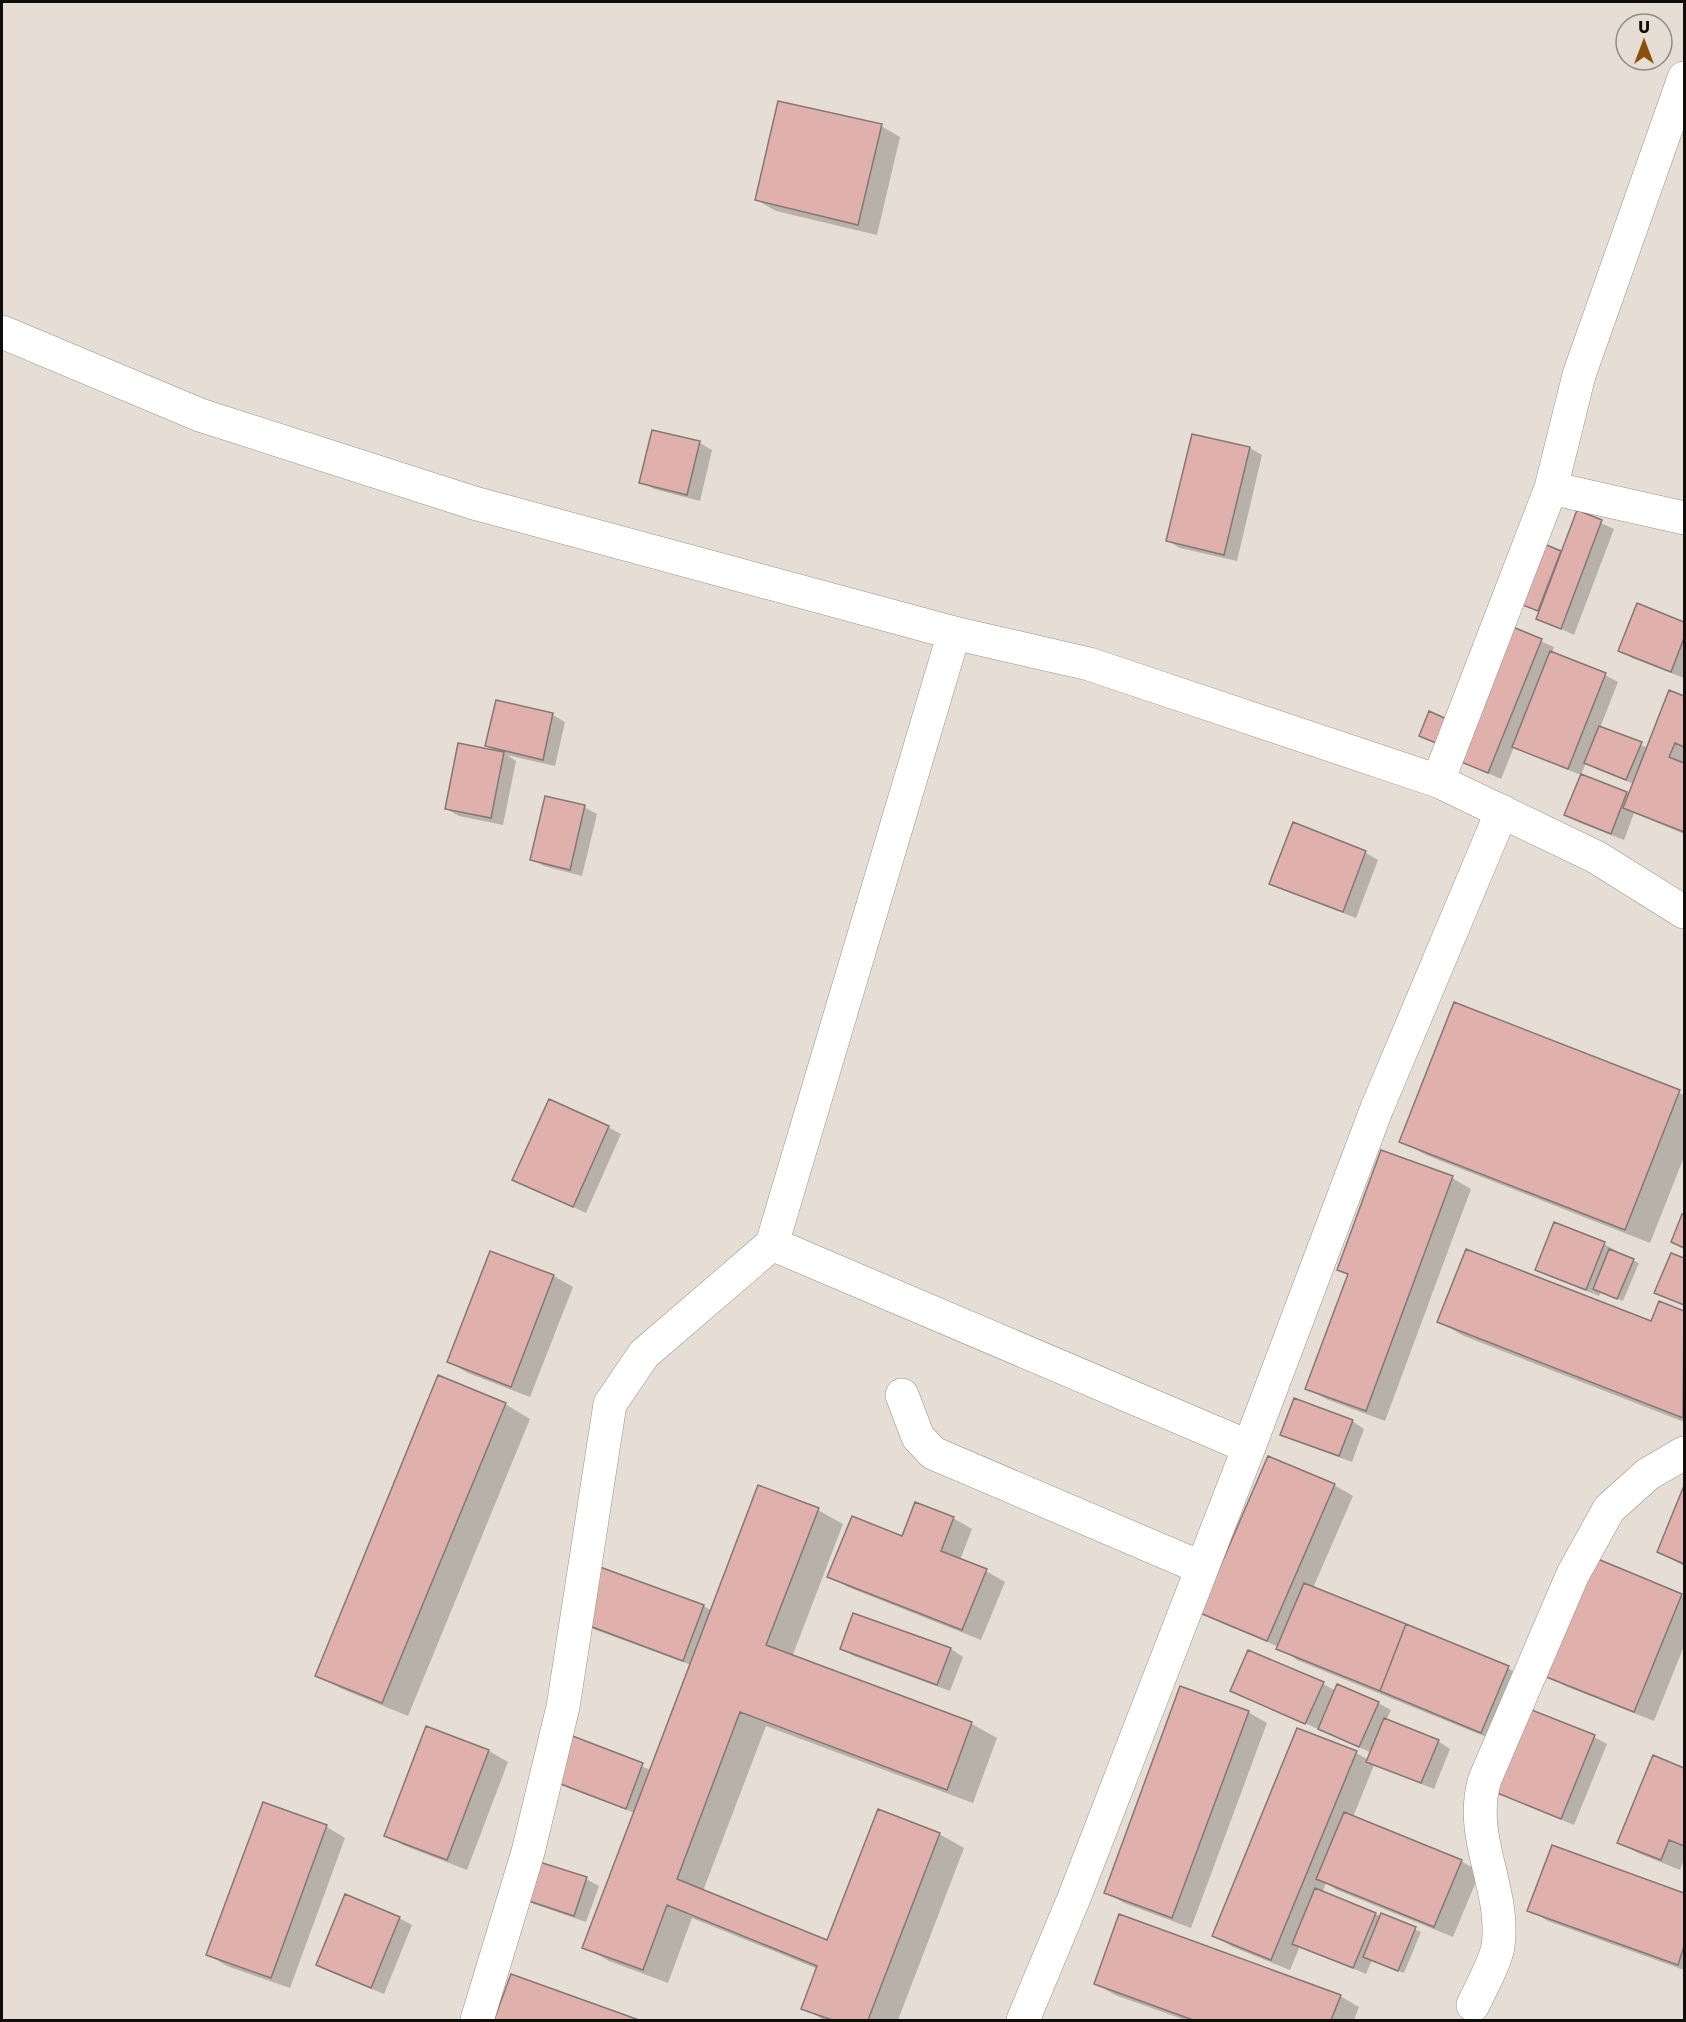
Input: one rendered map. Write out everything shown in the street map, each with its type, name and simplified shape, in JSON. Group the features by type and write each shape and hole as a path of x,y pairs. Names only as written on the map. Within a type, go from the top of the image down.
{"street":[{"path":"1438,781 1551,488 1579,375 1684,78"},
{"path":"2,332 28,345 200,415 474,502 954,633 1089,664 1438,781 1596,857 1684,912"},
{"path":"1551,488 1684,518"},
{"path":"477,2020 528,1852 563,1707 610,1404 644,1354 772,1244 954,633"},
{"path":"1023,2020 1078,1887 1250,1447 1377,1108 1502,811"},
{"path":"772,1244 1250,1447"},
{"path":"902,1395 918,1437 933,1453 1202,1568"},
{"path":"1473,2005 1498,1948 1498,1909 1479,1816 1480,1795 1485,1779 1573,1574 1609,1509 1647,1474 1684,1454"}],"building":[{"path":"778,101 882,124 858,225 755,200"},
{"path":"652,430 700,441 687,495 639,483"},
{"path":"1192,434 1250,447 1224,555 1166,541"},
{"path":"1577,510 1602,520 1561,629 1536,619"},
{"path":"1537,541 1561,551 1538,611 1515,602"},
{"path":"1637,603 1684,622 1684,638 1671,672 1618,651"},
{"path":"1508,625 1542,639 1488,773 1454,759"},
{"path":"1550,651 1606,673 1568,769 1512,747"},
{"path":"1669,690 1684,696 1684,747 1675,743 1669,757 1684,763 1684,832 1623,808"},
{"path":"496,700 553,713 543,760 485,746"},
{"path":"1429,711 1451,721 1441,745 1419,736"},
{"path":"1599,726 1642,742 1626,780 1584,763"},
{"path":"458,743 504,752 491,818 445,809"},
{"path":"1581,774 1627,792 1611,834 1564,815"},
{"path":"545,796 585,805 570,870 530,860"},
{"path":"1293,822 1366,851 1343,912 1269,884"},
{"path":"1454,1002 1680,1090 1625,1230 1399,1142"},
{"path":"549,1099 609,1126 573,1207 512,1180"},
{"path":"1381,1150 1453,1176 1366,1411 1305,1389 1348,1274 1337,1270"},
{"path":"1682,1214 1684,1215 1684,1248 1671,1242"},
{"path":"1554,1222 1605,1242 1586,1290 1535,1270"},
{"path":"1466,1249 1651,1321 1659,1301 1684,1311 1683,1418 1437,1322"},
{"path":"1609,1249 1634,1259 1617,1299 1593,1289"},
{"path":"490,1251 554,1275 511,1387 447,1362"},
{"path":"1671,1253 1684,1258 1684,1305 1654,1293"},
{"path":"438,1375 506,1403 382,1703 315,1676"},
{"path":"1294,1398 1353,1420 1339,1456 1280,1435"},
{"path":"1268,1456 1335,1484 1267,1641 1200,1613"},
{"path":"758,1485 819,1508 766,1645 972,1722 947,1790 740,1712 677,1879 827,1940 878,1809 940,1833 868,2020 832,2020 801,2009 817,1966 667,1905 643,1970 582,1948"},
{"path":"1684,1488 1684,1564 1657,1552"},
{"path":"915,1502 954,1517 941,1551 987,1569 962,1630 827,1577 852,1516 902,1536"},
{"path":"1593,1557 1682,1594 1634,1712 1544,1676"},
{"path":"600,1567 704,1605 683,1661 579,1622"},
{"path":"1304,1583 1406,1624 1380,1691 1276,1649"},
{"path":"853,1613 951,1648 937,1685 840,1649"},
{"path":"1406,1624 1509,1666 1481,1733 1380,1691"},
{"path":"1248,1650 1324,1682 1305,1724 1230,1691"},
{"path":"1337,1684 1379,1702 1359,1747 1318,1729"},
{"path":"1180,1686 1249,1711 1172,1918 1104,1893"},
{"path":"1524,1707 1595,1735 1561,1819 1490,1790"},
{"path":"1384,1718 1439,1740 1421,1783 1366,1762"},
{"path":"426,1726 489,1750 447,1860 384,1836"},
{"path":"1297,1728 1357,1751 1271,1960 1212,1936"},
{"path":"570,1735 643,1763 626,1809 553,1781"},
{"path":"1653,1755 1684,1768 1684,1846 1669,1840 1661,1860 1617,1843"},
{"path":"263,1802 327,1825 271,1978 206,1955"},
{"path":"1344,1812 1462,1860 1434,1927 1316,1879"},
{"path":"1552,1845 1684,1893 1684,1946 1678,1965 1527,1911"},
{"path":"533,1860 587,1877 574,1916 520,1898"},
{"path":"1315,1888 1376,1913 1353,1968 1292,1944"},
{"path":"345,1894 400,1917 371,1988 316,1965"},
{"path":"1381,1913 1416,1927 1398,1971 1363,1957"},
{"path":"1119,1914 1341,1995 1331,2020 1193,2020 1094,1984"},
{"path":"511,1974 639,2020 494,2020"}]}
